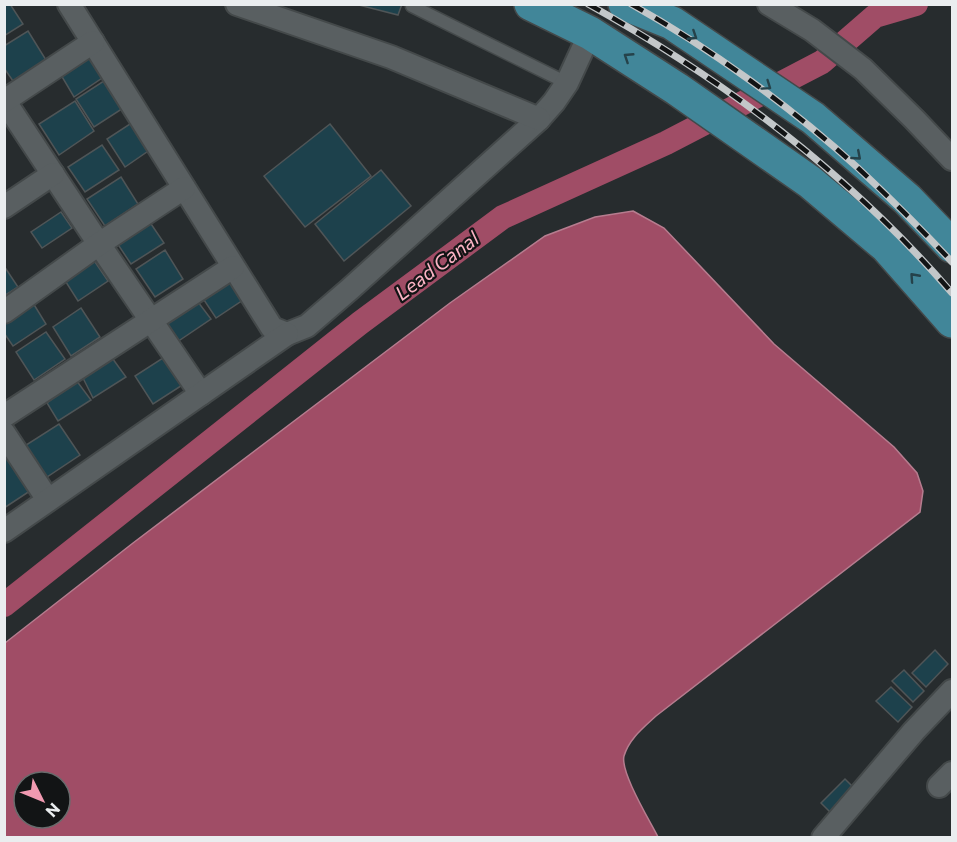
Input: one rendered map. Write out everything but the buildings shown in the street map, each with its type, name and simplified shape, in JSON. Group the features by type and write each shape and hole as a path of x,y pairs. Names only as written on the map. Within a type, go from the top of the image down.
{"main road":[{"path":"531,4 590,33 676,89 810,182 887,248 952,321"},
{"path":"625,4 672,23 813,118 907,200 952,246"}],"street":[{"path":"69,4 272,328 288,334"},
{"path":"237,4 391,57 539,119"},
{"path":"769,4 812,30 863,69 952,159"},
{"path":"4,531 288,334 307,326 539,119 567,83 590,33"},
{"path":"93,42 5,100 201,394"},
{"path":"4,207 53,174"},
{"path":"4,312 99,244 184,188"},
{"path":"4,416 233,267"},
{"path":"4,432 48,500"},
{"path":"823,837 952,691"}],"lane":[{"path":"412,6 567,83"}],"shaded area":[{"path":"633,211 664,228 774,344 894,447 917,473 923,491 920,512 656,716 633,739 624,756 626,773 658,837 5,837 5,643 450,303 545,236 595,217"}],"waterway":[{"name":"Lead Canal","path":"4,605 360,323 503,217 666,143 822,62 875,16 916,4"}],"railway":[{"path":"588,4 639,33 688,65 783,133 871,209 952,293"},
{"path":"631,4 720,59 778,101 870,179 952,262"}]}
